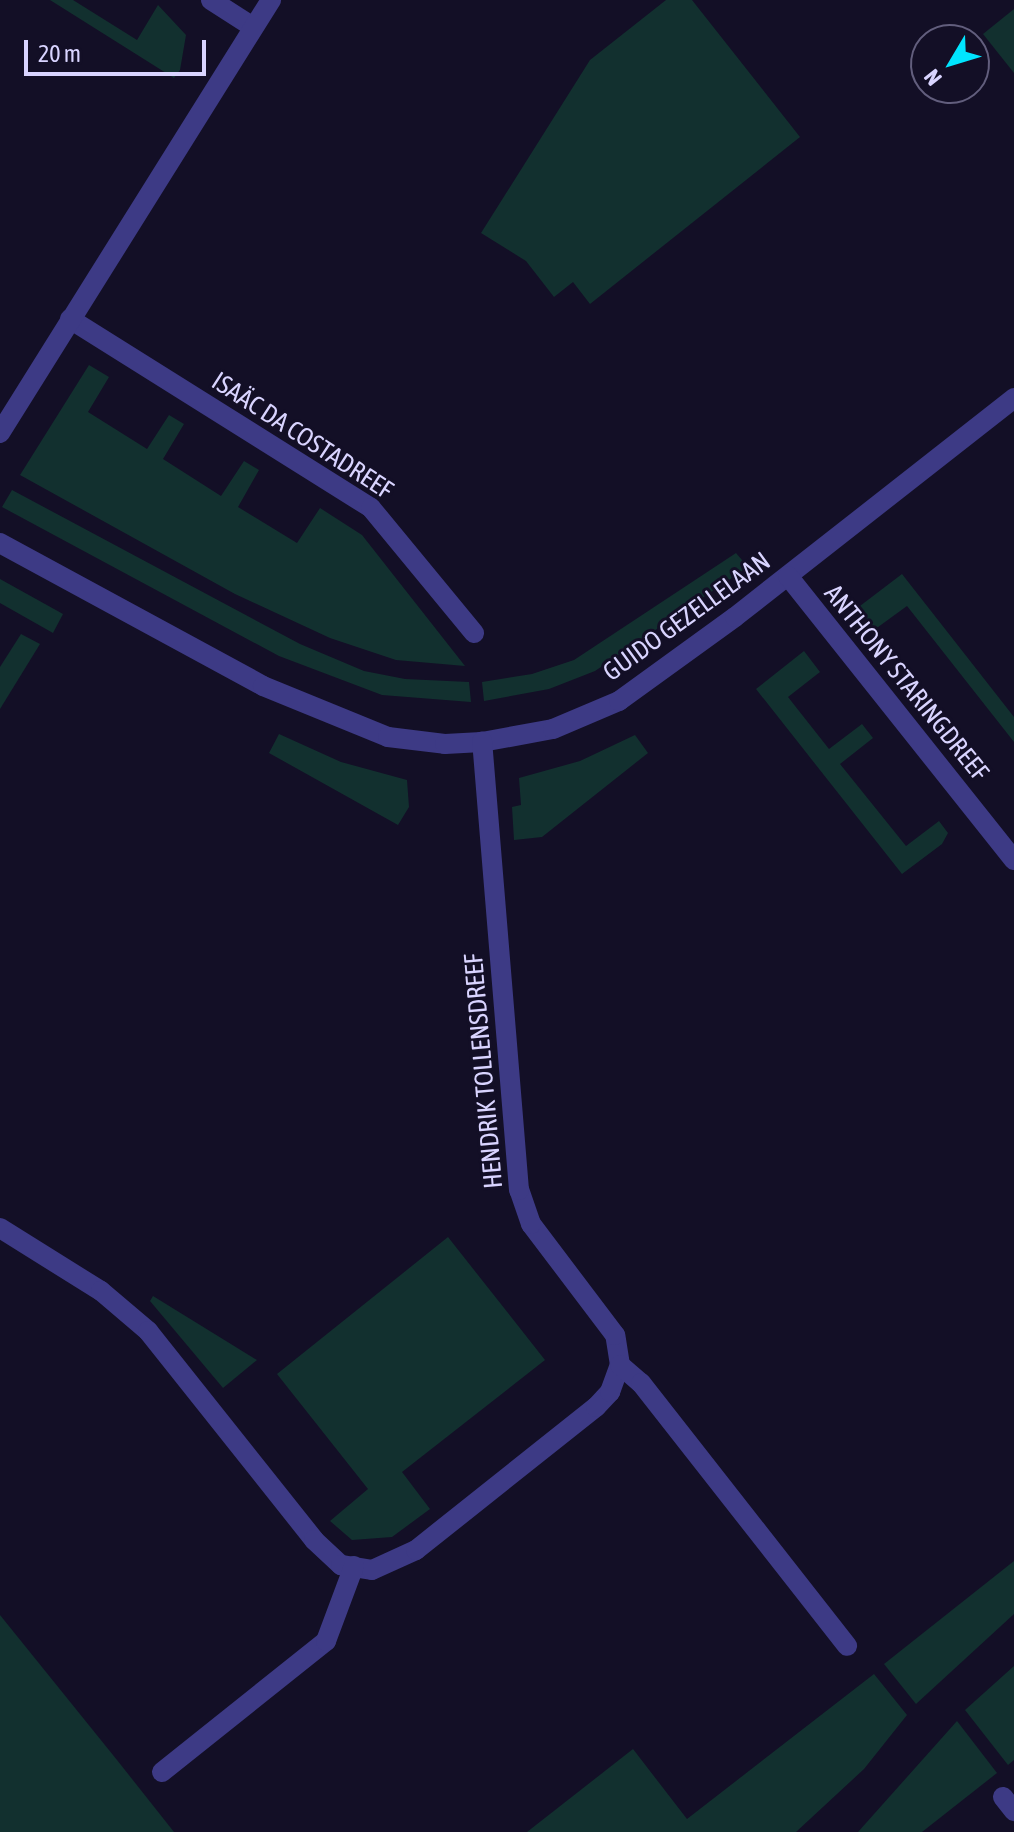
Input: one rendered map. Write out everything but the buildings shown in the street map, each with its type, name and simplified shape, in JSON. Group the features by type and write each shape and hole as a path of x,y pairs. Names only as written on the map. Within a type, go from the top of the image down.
{"street":[{"path":"211,0 253,27"},
{"path":"0,433 271,0"},
{"name":"ISAÄC DA COSTADREEF","path":"70,319 371,508 474,633"},
{"name":"GUIDO GEZELLELAAN","path":"0,543 263,686 388,737 445,744 482,742 553,729 619,701 788,576 1014,398"},
{"name":"ANTHONY STARINGDREEF","path":"788,576 1014,860"},
{"name":"HENDRIK TOLLENSDREEF","path":"482,742 519,1190 531,1224 615,1335 620,1365 641,1383 847,1646"},
{"path":"0,1228 101,1291 148,1331 314,1540 341,1565 372,1570 416,1550 596,1407 610,1392 620,1365"},
{"path":"162,1772 326,1641 354,1566"}],"green space":[{"path":"50,0 73,0 137,40 158,5 186,35 180,70 174,78"},
{"path":"666,0 692,0 800,137 590,304 573,282 554,297 526,261 481,233 590,60"},
{"path":"1014,9 1014,73 990,43 990,28"},
{"path":"89,365 109,377 88,412 147,449 169,415 184,424 163,459 221,496 244,461 259,470 238,507 297,543 320,508 362,535 465,666 396,660 330,638 235,594 20,475"},
{"path":"12,490 300,644 364,671 405,679 469,682 471,702 382,695 279,656 2,507"},
{"path":"736,553 748,567 595,671 549,689 484,701 482,682 532,674 574,660"},
{"path":"902,574 1014,717 1014,742 907,606 874,630 856,609"},
{"path":"0,579 63,614 53,633 0,603"},
{"path":"21,634 40,644 0,709 0,667"},
{"path":"804,651 820,672 788,697 829,749 862,724 873,738 840,764 906,846 939,821 948,833 942,844 902,874 756,689"},
{"path":"279,734 341,762 407,780 409,807 398,825 269,753"},
{"path":"635,735 648,753 542,837 514,840 512,807 521,805 519,778 580,761"},
{"path":"448,1237 545,1360 402,1472 430,1509 392,1537 352,1540 330,1521 368,1489 277,1374"},
{"path":"153,1296 257,1360 223,1388 150,1301"},
{"path":"1014,1561 1014,1614 916,1704 884,1664"},
{"path":"0,1615 117,1760 174,1832 0,1832"},
{"path":"1014,1666 1014,1760 1008,1765 965,1710"},
{"path":"874,1674 907,1715 864,1769 796,1832 527,1832 633,1749 687,1819"},
{"path":"957,1721 997,1773 922,1832 858,1832"}]}
